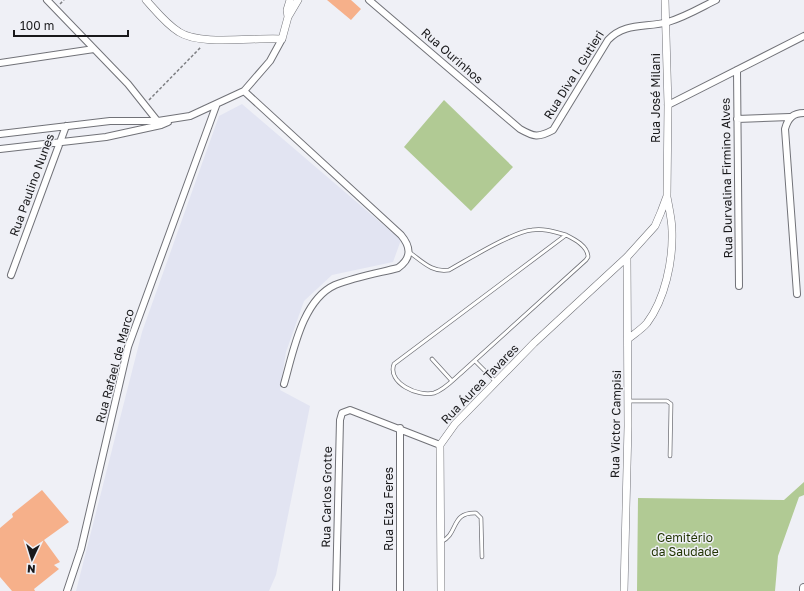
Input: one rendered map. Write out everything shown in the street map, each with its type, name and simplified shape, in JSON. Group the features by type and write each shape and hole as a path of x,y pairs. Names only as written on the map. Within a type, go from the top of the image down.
{"street":[{"path":"47,0 94,49 160,123"},
{"path":"146,0 179,32 194,38 207,40 282,39"},
{"path":"288,17 287,10 290,0"},
{"path":"0,148 106,137 190,116 216,106 244,92 270,61 282,39 288,17 298,0"},
{"name":"Rua Ourinhos","path":"369,0 520,129"},
{"name":"Rua José Milani","path":"628,339 646,324 664,289 671,250 672,230 667,196 668,105 665,0"},
{"name":"Rua Diva I. Gutieri","path":"520,129 533,136 546,134 553,130 608,40 615,32 630,27 666,22 680,18 716,0"},
{"path":"668,105 804,36"},
{"path":"0,56 3,63 94,49"},
{"name":"Rua Durvalina Firmino Alves","path":"737,70 739,286"},
{"path":"244,92 402,235 408,243 409,252 403,264 398,268 335,286 316,301 304,319 284,384"},
{"name":"Rua Rafael de Marco","path":"67,591 81,549 130,341 216,106"},
{"path":"737,120 790,117 798,113 804,113"},
{"path":"790,117 785,129 785,145 797,294"},
{"path":"0,134 110,121 160,123"},
{"name":"Rua Paulino Nunes","path":"11,275 66,126"},
{"name":"Rua José Milani","path":"627,258 655,226 667,196"},
{"name":"Rua Victor Campisi","path":"624,591 628,400 627,258"},
{"name":"Rua Áurea Tavares","path":"440,445 455,424 568,310 627,258"},
{"name":"Rua Carlos Grotte","path":"336,591 340,420 342,413 350,410 400,428"},
{"path":"400,428 440,445 441,591"},
{"name":"Rua Elza Feres","path":"398,590 400,428"}],"lane":[{"path":"409,252 436,270 449,270 518,234 532,230 544,229 566,235 576,240 587,251 588,257 452,381 441,390 425,395 415,392 394,377 392,369 394,364 566,235"},
{"path":"432,359 452,381"},
{"path":"475,361 496,382"},
{"path":"628,400 667,401 671,404 670,456"},
{"path":"440,542 446,540 460,516 469,513 476,513 481,518 482,557"}],"path":[{"path":"145,105 207,40"}],"shaded area":[{"path":"242,104 401,240 393,262 332,275 304,301 286,352 280,390 310,406 276,575 269,591 76,591 142,332 219,116"}],"green space":[{"path":"444,100 513,167 471,211 404,147"},
{"name":"Cemitério da Saudade","path":"804,482 804,495 799,497 778,556 775,591 637,591 638,498 784,500"}],"building":[{"path":"327,0 351,0 361,9 351,20"},
{"path":"42,490 69,522 44,540 60,562 54,565 59,569 34,589 35,591 12,591 0,577 0,528 13,517 12,514"}]}
